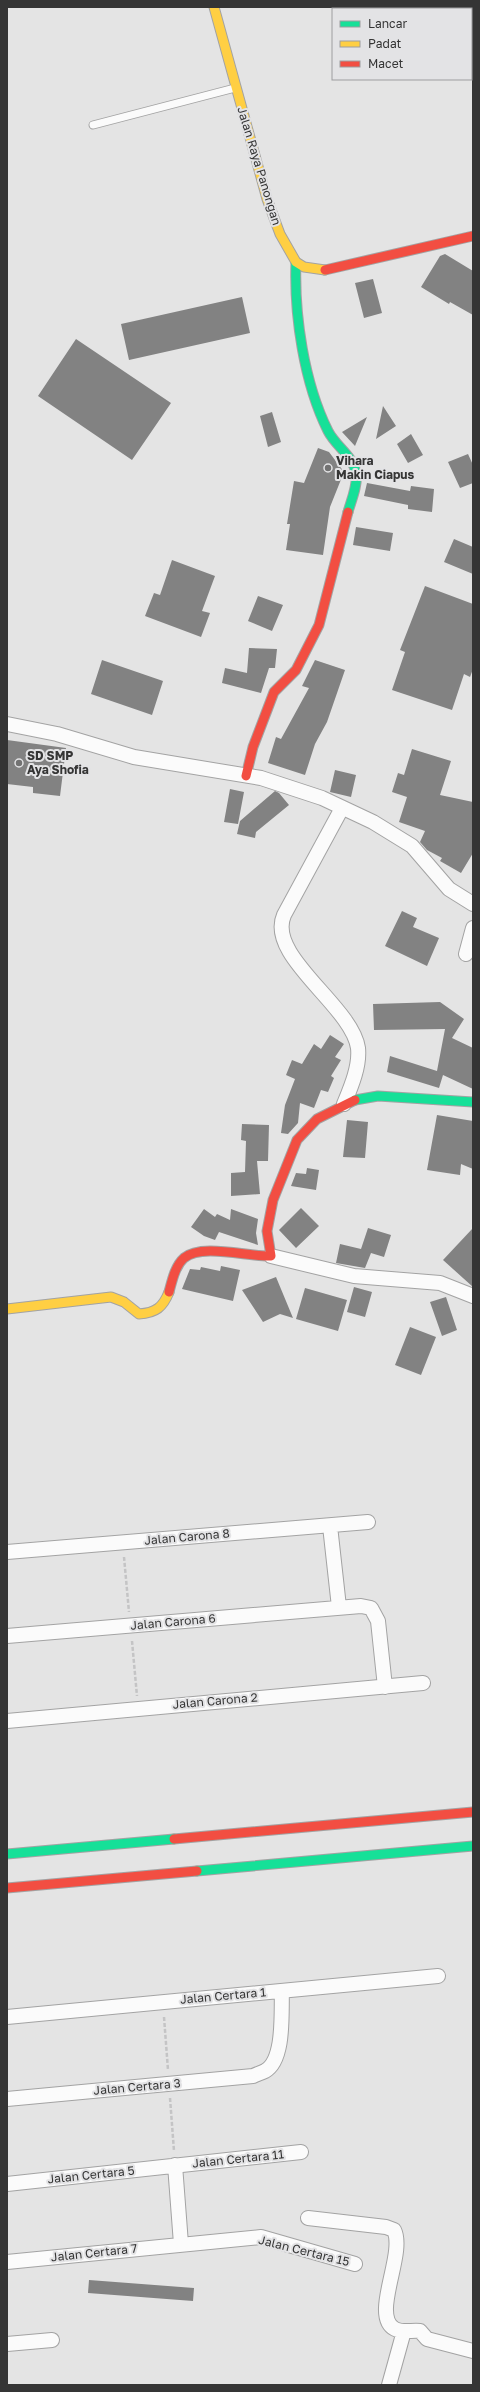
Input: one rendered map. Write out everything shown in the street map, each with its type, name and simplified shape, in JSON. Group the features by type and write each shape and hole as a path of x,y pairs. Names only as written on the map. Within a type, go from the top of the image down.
{"street":[{"name":"Jalan Raya Panongan","path":"214,7 235,88 267,199 280,234 296,262"},
{"path":"246,776 253,747 274,692 296,670 304,657 319,625 357,476 354,464 330,435 316,394 300,326 295,287 296,262 304,267 317,270 332,270 473,236"},
{"path":"7,724 57,734 134,757 246,776 282,784 373,822 412,846 449,889 467,895 473,904"},
{"path":"342,808 284,915 280,930 285,943 301,967 332,1003 355,1037 358,1060 344,1104"},
{"path":"466,954 473,928"},
{"path":"271,1256 267,1236 272,1200 297,1140 317,1119 344,1104 358,1099 378,1096 437,1101 473,1102"},
{"path":"7,1309 111,1297 124,1302 139,1314 149,1314 166,1300 177,1266 190,1254 204,1251 260,1258 271,1256 354,1276 440,1283 473,1296"},
{"name":"Jalan Carona 8","path":"7,1552 368,1522"},
{"path":"330,1526 339,1607"},
{"name":"Jalan Carona 6","path":"7,1636 361,1606 371,1608 378,1621 385,1687"},
{"name":"Jalan Carona 2","path":"7,1721 423,1683"},
{"path":"7,1854 473,1812"},
{"path":"7,1888 473,1846"},
{"name":"Jalan Certara 1","path":"7,2017 438,1976"},
{"name":"Jalan Certara 3","path":"7,2099 253,2076 266,2071 274,2062 279,2050 282,1991"},
{"name":"Jalan Certara 11","path":"176,2165 301,2152"},
{"path":"176,2165 181,2244"},
{"name":"Jalan Certara 5","path":"7,2184 176,2165"},
{"path":"308,2218 386,2227 394,2230 396,2248 385,2316 388,2324 397,2330 420,2331 427,2339 473,2350"},
{"name":"Jalan Certara 15","path":"181,2244 261,2238 355,2264"},
{"name":"Jalan Certara 7","path":"7,2262 181,2244"},
{"path":"389,2385 404,2331"},
{"path":"7,2344 52,2340"}],"lane":[{"path":"93,125 235,88"}],"building":[{"path":"445,254 473,271 473,315 450,302 449,304 421,287 440,256"},
{"path":"373,279 382,313 364,318 355,283"},
{"path":"242,297 250,333 129,360 121,324"},
{"path":"76,339 171,403 132,460 38,396"},
{"path":"383,406 396,426 376,439"},
{"path":"272,412 281,442 268,447 260,416"},
{"path":"367,417 355,446 342,432"},
{"path":"411,434 423,455 408,463 397,444"},
{"path":"318,448 329,452 344,472 330,507 323,555 286,550 290,524 287,524 294,481 304,483"},
{"path":"468,454 473,465 473,483 460,488 448,462"},
{"path":"367,483 410,491 411,486 434,489 432,512 408,509 408,505 364,496"},
{"path":"356,527 393,533 390,551 353,545"},
{"path":"454,539 473,547 473,574 444,562"},
{"path":"172,560 215,576 202,611 210,613 201,637 145,616 154,593 160,595"},
{"path":"425,586 473,604 473,669 470,677 464,674 452,710 392,690 405,652 400,650"},
{"path":"258,596 283,605 272,631 248,621"},
{"path":"249,648 277,649 275,668 269,668 261,693 222,683 225,668 247,673"},
{"path":"102,660 163,681 152,715 91,694"},
{"path":"315,660 345,670 327,722 315,744 305,775 268,763 276,737 281,739 309,688 302,686"},
{"path":"7,740 66,748 60,796 33,793 33,787 7,784"},
{"path":"412,749 451,761 440,795 473,802 473,853 461,873 440,861 442,858 427,850 420,842 425,831 399,822 407,797 392,792 398,773 404,775"},
{"path":"335,770 356,775 351,797 330,792"},
{"path":"230,789 244,792 238,824 224,822"},
{"path":"275,791 279,793 289,805 256,832 255,838 237,834 240,821"},
{"path":"402,911 417,918 413,927 439,938 427,966 385,946"},
{"path":"440,1002 464,1019 452,1038 473,1048 473,1089 443,1075 439,1088 387,1072 390,1056 437,1071 445,1029 374,1030 373,1004"},
{"path":"330,1035 344,1044 335,1057 341,1060 331,1076 334,1078 328,1092 321,1090 314,1108 300,1103 298,1123 288,1134 281,1133 285,1105 295,1079 286,1075 292,1060 302,1064 314,1044 321,1049"},
{"path":"437,1115 473,1121 473,1169 461,1164 460,1175 427,1170"},
{"path":"347,1120 368,1122 365,1158 343,1157"},
{"path":"242,1124 269,1125 268,1161 257,1161 260,1194 231,1196 231,1173 245,1172 246,1141 241,1140"},
{"path":"307,1168 319,1170 316,1190 291,1186 296,1173 306,1174"},
{"path":"301,1208 319,1226 296,1248 279,1230"},
{"path":"204,1209 215,1217 217,1214 230,1220 231,1209 258,1219 256,1233 258,1245 219,1232 215,1240 204,1236 191,1227"},
{"path":"368,1228 391,1235 384,1257 371,1253 365,1268 336,1263 340,1244 361,1249"},
{"path":"473,1228 473,1287 443,1260"},
{"path":"221,1266 240,1270 233,1301 182,1289 190,1269 200,1270 201,1267 220,1271"},
{"path":"276,1277 293,1318 280,1314 263,1322 242,1290"},
{"path":"354,1287 372,1292 365,1317 347,1312"},
{"path":"305,1288 347,1300 338,1331 296,1319"},
{"path":"446,1297 457,1330 442,1336 430,1302"},
{"path":"410,1327 436,1337 421,1375 395,1365"},
{"path":"89,2280 194,2288 193,2301 88,2293"}],"traffic: fast":[{"path":"296,262 299,326 302,348 313,392 331,437 352,462 355,468 355,488 348,512"},
{"path":"355,1100 378,1096 473,1102"},
{"path":"7,1854 174,1839"},
{"path":"197,1871 473,1846"}],"traffic: slow":[{"path":"214,7 267,199 280,234 296,262 304,267 325,270"},
{"path":"7,1309 111,1297 124,1302 139,1314 154,1311 164,1302 169,1292"}],"traffic: jam":[{"path":"325,270 473,236"},
{"path":"246,776 253,747 274,692 296,670 319,625 348,512"},
{"path":"169,1292 178,1265 184,1258 192,1254 213,1251 271,1256 267,1231 273,1200 297,1140 317,1119 355,1100"},
{"path":"174,1839 473,1812"},
{"path":"7,1888 197,1871"}],"place":[{"name":"Vihara Makin Ciapus","path":"328,468"},
{"name":"SD SMP Aya Shofia","path":"19,763"}]}
